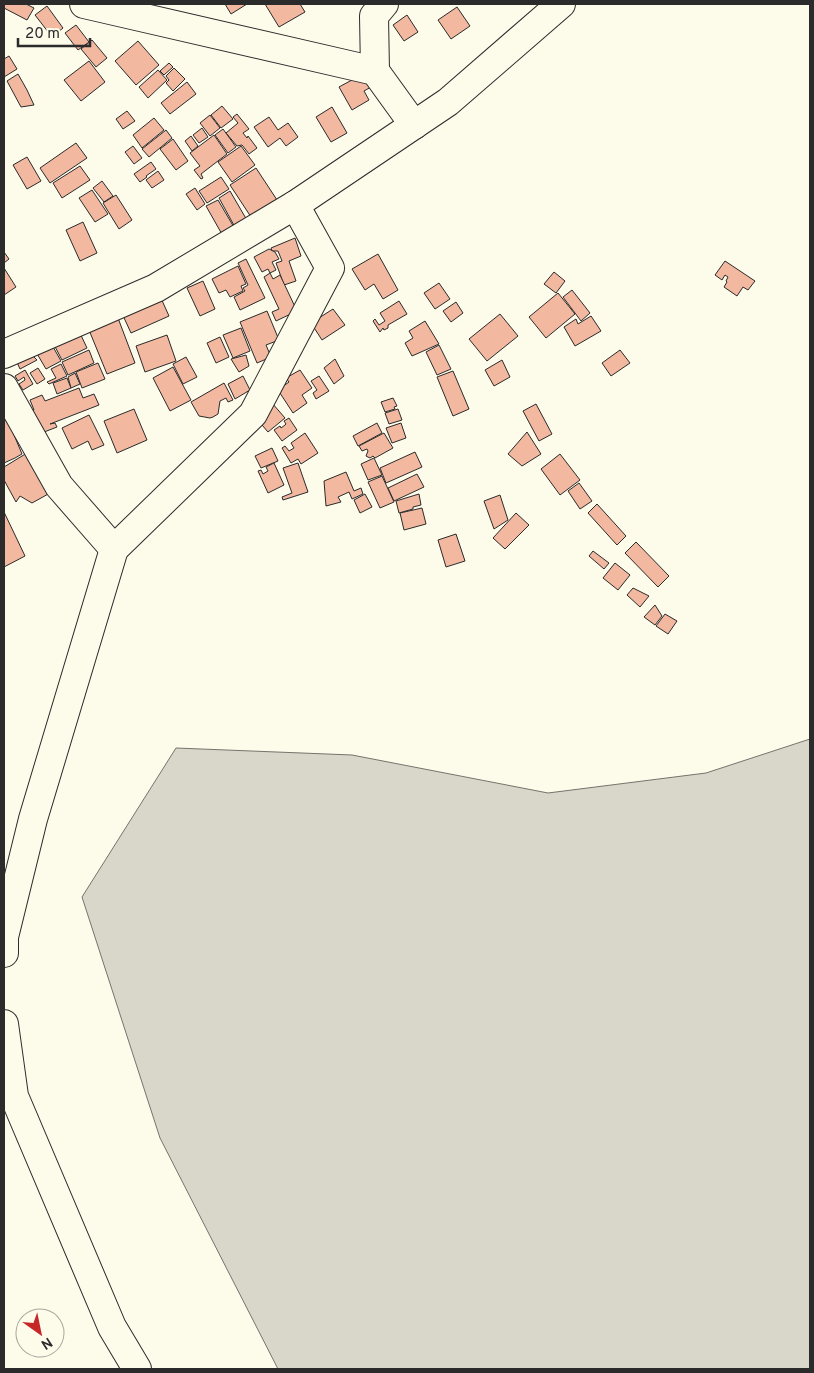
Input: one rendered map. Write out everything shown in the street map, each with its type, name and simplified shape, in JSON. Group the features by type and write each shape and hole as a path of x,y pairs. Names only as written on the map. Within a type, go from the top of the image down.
{"street":[{"path":"84,4 375,70"},
{"path":"384,4 374,16 375,70 414,125"},
{"path":"4,354 156,288 295,205 448,102 561,4"},
{"path":"4,952 4,937 33,820 114,549 253,414 330,268 295,205"},
{"path":"4,388 60,486 114,549"},
{"path":"4,1024 14,1096 112,1327 137,1369"}],"shaded area":[{"path":"810,739 810,1369 278,1369 160,1138 82,897 176,748 352,755 548,793 706,773"}],"building":[{"path":"4,4 26,4 34,8 27,20 4,8"},
{"path":"225,4 247,4 231,14"},
{"path":"265,4 300,4 305,12 279,27"},
{"path":"47,6 63,28 52,37 35,15"},
{"path":"457,7 470,26 451,39 438,20"},
{"path":"407,15 418,32 404,41 393,25"},
{"path":"76,25 89,42 78,50 65,33"},
{"path":"92,40 107,58 96,67 81,49"},
{"path":"138,41 159,65 136,85 115,61"},
{"path":"9,56 17,69 4,77 4,59"},
{"path":"89,61 105,82 81,101 64,80"},
{"path":"169,63 173,67 164,75 160,71"},
{"path":"174,68 185,79 173,91 166,83 169,80 166,76"},
{"path":"158,70 167,80 148,98 139,87"},
{"path":"18,74 34,105 21,107 7,81"},
{"path":"363,74 378,83 364,91 369,100 352,110 339,87"},
{"path":"187,82 196,94 170,114 161,103"},
{"path":"222,106 233,119 221,128 211,115"},
{"path":"332,107 347,133 331,142 316,117"},
{"path":"127,111 135,121 123,129 116,119"},
{"path":"237,114 249,129 243,133 247,138 248,136 257,148 249,154 242,145 237,146 226,133 238,123 233,117"},
{"path":"210,115 220,128 210,136 200,123"},
{"path":"269,117 278,130 288,123 298,137 286,146 280,138 268,147 254,127"},
{"path":"154,118 164,130 142,148 133,135"},
{"path":"202,128 208,137 199,143 193,135"},
{"path":"223,129 236,147 228,153 215,135"},
{"path":"166,130 172,138 149,157 142,149"},
{"path":"214,135 227,154 201,174 203,178 201,179 194,170 200,166 190,153"},
{"path":"191,136 198,146 192,151 185,141"},
{"path":"173,139 188,161 176,170 160,149"},
{"path":"76,143 87,158 50,183 40,168"},
{"path":"133,146 142,158 134,164 125,152"},
{"path":"241,146 255,165 232,182 218,162"},
{"path":"27,157 41,181 27,189 13,165"},
{"path":"151,162 156,169 140,182 134,174"},
{"path":"80,166 90,180 62,198 53,183"},
{"path":"256,168 279,203 253,220 230,185"},
{"path":"158,171 164,180 152,188 146,180"},
{"path":"221,177 229,189 207,203 199,191"},
{"path":"102,181 113,196 104,202 93,188"},
{"path":"195,188 205,204 197,210 186,194"},
{"path":"92,190 108,214 95,222 79,198"},
{"path":"230,191 248,222 236,229 219,198"},
{"path":"116,195 132,220 119,229 103,203"},
{"path":"218,200 235,229 223,236 206,206"},
{"path":"83,222 97,253 80,261 66,230"},
{"path":"295,238 301,256 289,261 296,281 284,285 276,263 282,261 278,251 272,251 271,248"},
{"path":"269,249 275,252 279,259 272,262 276,270 270,273 268,269 262,272 254,257"},
{"path":"4,252 9,259 4,263"},
{"path":"378,254 398,290 383,299 374,284 365,290 352,269"},
{"path":"246,259 265,298 240,310 234,297 245,291 243,288 248,285 238,263"},
{"path":"725,261 755,281 748,290 743,287 737,296 724,287 728,277 725,275 722,280 715,275"},
{"path":"238,266 246,284 241,286 243,291 230,297 226,290 219,293 212,279"},
{"path":"4,268 16,287 4,295"},
{"path":"554,272 565,281 556,293 544,284"},
{"path":"270,273 273,279 280,275 297,311 276,321 272,312 279,309 264,277"},
{"path":"203,281 215,309 200,316 187,288"},
{"path":"439,283 450,299 435,309 424,293"},
{"path":"572,290 590,313 581,321 563,297"},
{"path":"558,293 575,314 546,338 529,317"},
{"path":"160,296 169,316 131,333 120,309"},
{"path":"399,301 407,314 388,325 388,328 384,330 383,328 380,332 373,321 375,319 379,325 385,321 380,313"},
{"path":"456,302 463,313 451,322 443,311"},
{"path":"333,309 345,325 322,340 311,323"},
{"path":"267,311 279,340 266,345 271,357 257,363 240,322"},
{"path":"500,314 518,336 487,361 469,339"},
{"path":"591,316 601,331 575,346 564,327 576,319 578,324"},
{"path":"118,318 135,363 107,374 89,330"},
{"path":"425,321 439,344 412,356 405,343 413,338 409,331"},
{"path":"241,328 250,351 233,358 223,335"},
{"path":"79,331 87,348 62,360 52,341"},
{"path":"167,335 176,361 145,372 136,346"},
{"path":"220,337 229,357 216,363 207,343"},
{"path":"52,345 61,361 46,369 36,352"},
{"path":"439,345 451,369 437,375 426,352"},
{"path":"89,350 94,363 68,375 62,362"},
{"path":"620,350 630,363 611,376 602,363"},
{"path":"28,351 37,360 20,369 15,358"},
{"path":"246,355 249,366 239,372 231,359"},
{"path":"186,357 197,377 183,384 173,364"},
{"path":"335,359 344,376 334,384 324,368"},
{"path":"502,360 510,377 494,386 485,370"},
{"path":"98,363 105,379 82,388 76,372"},
{"path":"61,364 67,376 49,384 47,382 56,378 51,369"},
{"path":"173,367 191,400 170,411 153,378"},
{"path":"38,368 45,379 37,384 30,373"},
{"path":"25,370 33,384 23,390 19,384 25,380 24,377 18,381 15,376"},
{"path":"300,370 312,388 302,395 307,403 293,413 278,390 289,382 286,378"},
{"path":"453,371 469,409 453,416 437,377"},
{"path":"75,373 80,384 71,388 68,377"},
{"path":"243,376 250,390 235,399 228,384"},
{"path":"319,376 329,391 316,399 313,393 317,390 311,381"},
{"path":"67,378 71,388 57,394 53,383"},
{"path":"224,383 233,400 228,402 226,398 220,401 218,414 213,417 199,416 191,402"},
{"path":"79,388 83,398 94,394 99,405 50,424 55,423 57,427 39,434 30,411 34,410 30,400 42,395 45,401"},
{"path":"393,398 397,406 394,407 395,409 385,412 381,402"},
{"path":"272,403 285,418 268,432 256,418"},
{"path":"536,404 552,434 539,441 523,411"},
{"path":"134,409 147,440 117,453 104,421"},
{"path":"398,409 402,420 389,424 385,413"},
{"path":"4,411 22,454 4,463"},
{"path":"89,415 104,445 92,450 88,441 72,449 62,428"},
{"path":"289,418 297,430 282,441 274,430 285,425 284,421"},
{"path":"377,423 382,433 358,446 353,436"},
{"path":"401,423 406,438 392,443 386,428"},
{"path":"527,432 541,454 522,466 508,454"},
{"path":"305,433 318,453 301,464 298,459 291,463 282,448 285,446 289,451 294,448 291,443"},
{"path":"384,433 393,448 375,458 373,456 370,458 366,456 367,449 362,451 359,446"},
{"path":"272,448 278,461 261,468 255,456"},
{"path":"415,452 422,467 386,483 380,468"},
{"path":"27,453 50,493 32,503 20,496 16,502 4,480 4,467"},
{"path":"560,454 580,480 560,495 541,469"},
{"path":"374,458 382,475 368,480 361,464"},
{"path":"274,463 284,485 268,493 258,471 261,470 263,474 268,471 266,467"},
{"path":"298,463 308,492 283,500 282,497 292,493 283,468"},
{"path":"346,472 354,491 361,488 363,494 352,499 349,492 338,497 341,502 326,506 324,481"},
{"path":"417,474 424,487 394,501 388,488"},
{"path":"382,476 394,502 380,508 368,482"},
{"path":"579,483 592,501 580,509 568,491"},
{"path":"365,494 372,507 360,513 354,500"},
{"path":"419,494 421,505 399,513 396,501"},
{"path":"500,495 508,520 494,529 484,501"},
{"path":"597,504 626,536 617,545 588,513"},
{"path":"422,508 426,524 404,530 400,513"},
{"path":"4,512 25,556 4,567"},
{"path":"516,513 529,525 505,549 493,538"},
{"path":"456,534 465,561 446,567 438,540"},
{"path":"636,542 669,576 658,587 625,553"},
{"path":"593,551 609,563 604,569 589,556"},
{"path":"615,563 630,575 618,590 603,578"},
{"path":"633,588 649,596 640,607 627,595"},
{"path":"655,605 662,616 655,625 644,617"},
{"path":"665,614 677,621 668,634 656,626"}]}
